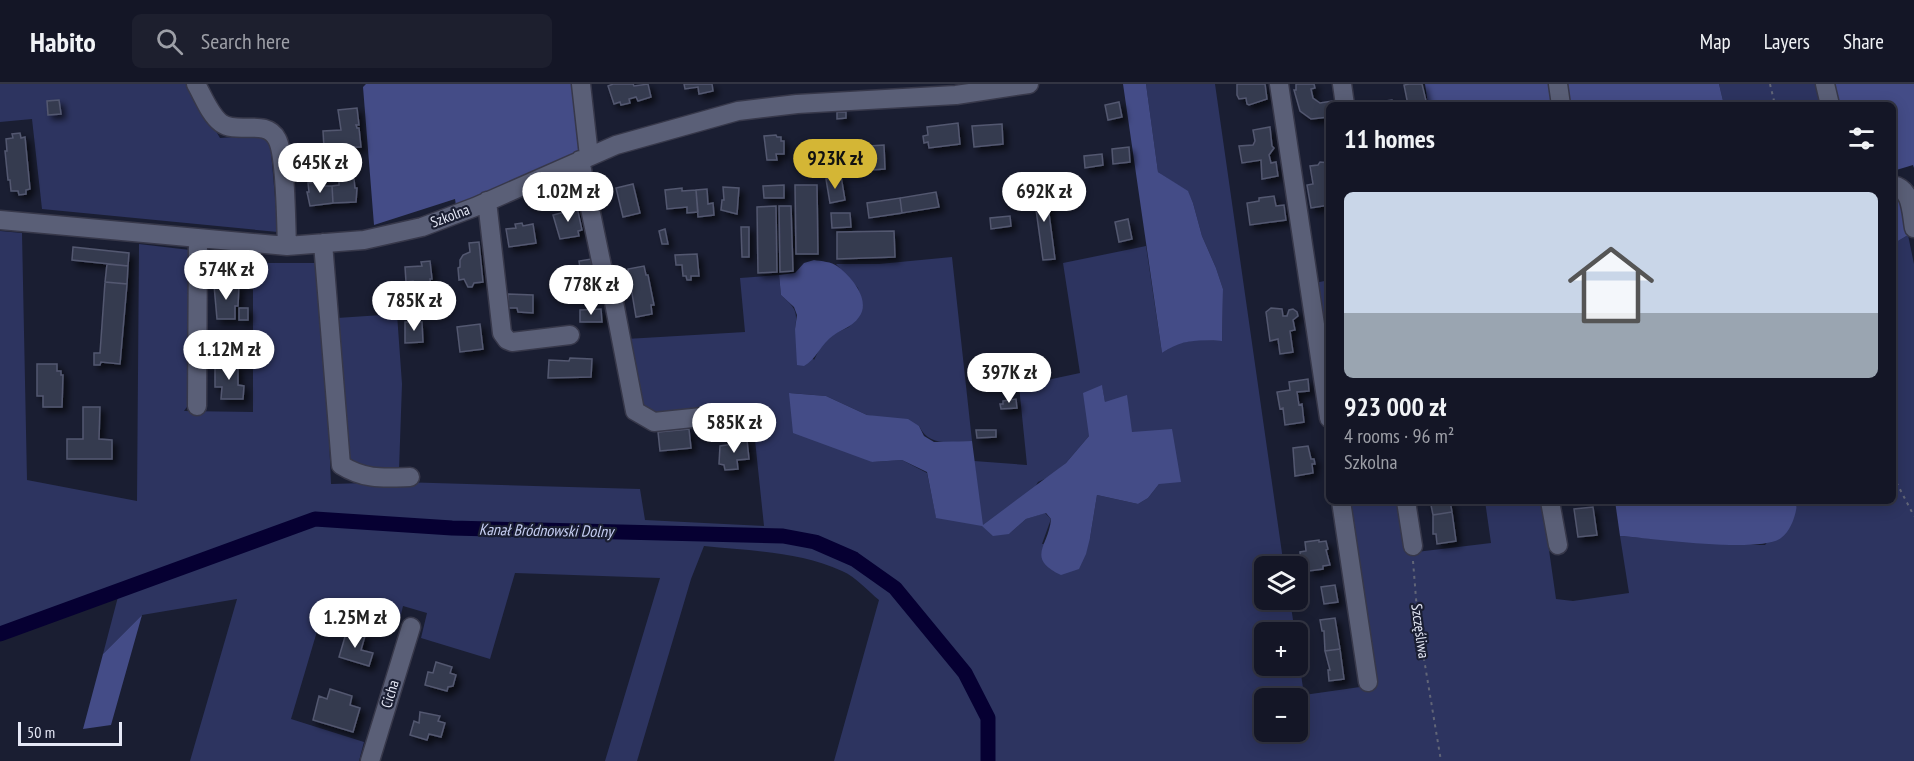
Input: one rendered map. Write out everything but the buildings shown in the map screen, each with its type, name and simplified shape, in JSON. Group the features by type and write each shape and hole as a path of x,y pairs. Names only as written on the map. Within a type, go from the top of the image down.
{"street":[{"path":"196,84 220,123 233,128 264,129 273,133 277,138 281,156 287,246"},
{"path":"581,84 584,158 602,266 612,292 635,411 654,422 702,417"},
{"name":"Szkolna","path":"0,220 287,246 364,240 422,226 487,201 616,144 738,111 797,104 956,95 1029,84"},
{"path":"1280,84 1326,398"},
{"path":"1342,84 1345,102"},
{"path":"1558,84 1561,102"},
{"path":"1825,84 1829,102"},
{"path":"1896,186 1905,192 1914,228"},
{"path":"487,201 502,333 507,340 512,342 570,335"},
{"path":"197,406 198,238"},
{"path":"323,243 341,465 356,474 373,478 410,477"},
{"path":"1341,504 1368,682"},
{"path":"1406,504 1413,546"},
{"path":"1551,504 1558,545"},
{"name":"Cicha","path":"370,761 411,627"}],"path":[{"path":"1770,84 1773,102"},
{"path":"1896,482 1914,516"},
{"name":"Szczęśliwa","path":"1413,546 1413,578 1418,623 1441,761"}],"shaded area":[{"path":"0,84 188,84 220,138 262,135 270,140 278,232 42,209 32,119 0,122"},
{"path":"366,84 573,84 581,147 579,152 456,206 455,199 374,225 363,87"},
{"path":"1123,84 1146,84 1158,172 1188,191 1193,203 1202,236 1223,289 1222,341 1190,341 1169,348 1162,353"},
{"path":"1146,84 1215,84 1282,556 1254,556 1254,610 1292,610 1293,622 1254,622 1254,676 1301,676 1303,688 1254,688 1254,742 1308,742 1308,694 1374,685 1347,504 1400,504 1408,553 1491,543 1485,504 1542,504 1556,599 1573,601 1629,593 1620,536 1732,545 1765,545 1797,504 1896,504 1896,242 1908,235 1914,264 1914,761 834,761 879,600 852,577 826,564 774,553 704,546 691,579 637,761 605,761 660,578 515,573 490,659 421,638 427,613 403,606 399,623 326,601 291,719 364,742 359,761 190,761 237,599 142,615 103,654 119,593 0,640 0,231 22,233 27,480 137,501 139,244 190,250 189,404 184,411 253,412 253,264 203,259 202,250 254,254 253,263 317,263 324,320 331,484 400,482 640,489 645,520 764,526 753,421 708,424 709,413 655,417 644,410 626,339 745,332 740,278 779,275 781,295 794,310 795,329 814,360 821,346 834,334 849,327 863,306 858,288 836,264 879,264 952,257 972,441 941,442 929,438 919,426 867,415 826,396 790,393 872,462 902,460 927,473 936,517 982,525 974,461 1027,465 1019,386 1080,373 1063,263 1146,246 1162,353 1175,344 1196,340 1222,341 1223,289 1202,236 1188,192 1158,172","holes":["1102,386 1105,402 1132,432 1159,484 1148,498 1138,504 1097,495 1090,538 1042,544 1051,519 1045,513 1026,519 1009,534 1038,482 1049,477 1066,463 1089,436"]},
{"path":"1425,84 1551,84 1554,102 1428,102"},
{"path":"1567,84 1719,84 1723,102 1570,102"},
{"path":"1719,84 1819,84 1823,102 1723,102"},
{"path":"1833,84 1914,84 1914,168 1913,165 1896,170 1896,102 1837,102"},
{"path":"1896,196 1901,200 1908,235 1896,242"},
{"path":"814,260 835,265 848,275 858,288 863,303 856,321 829,339 804,366 797,365 795,329 797,315 794,307 781,295 779,275 795,273 804,263"},
{"path":"1326,281 1326,358 1315,283"},
{"path":"397,314 402,384 399,470 357,463 345,454 337,318"},
{"path":"1102,385 1105,402 1127,395 1132,432 1172,429 1181,482 1159,484 1148,498 1138,504 1097,495 1086,554 1079,569 1061,575 1050,569 1041,557 1051,519 1046,513 1026,519 1009,534 993,536 982,526 936,518 927,472 902,460 872,462 793,433 789,393 826,396 867,415 908,419 919,426 924,436 934,442 972,441 983,525 1066,463 1089,436 1083,393"},
{"path":"1615,504 1797,504 1788,531 1781,538 1769,543 1728,545 1620,536"},
{"path":"142,615 111,725 83,729 103,654"}],"waterway":[{"name":"Kanał Bródnowski Dolny","path":"0,634 315,519 452,528 783,536 815,542 854,559 895,588 965,673 988,718 988,761"}]}
